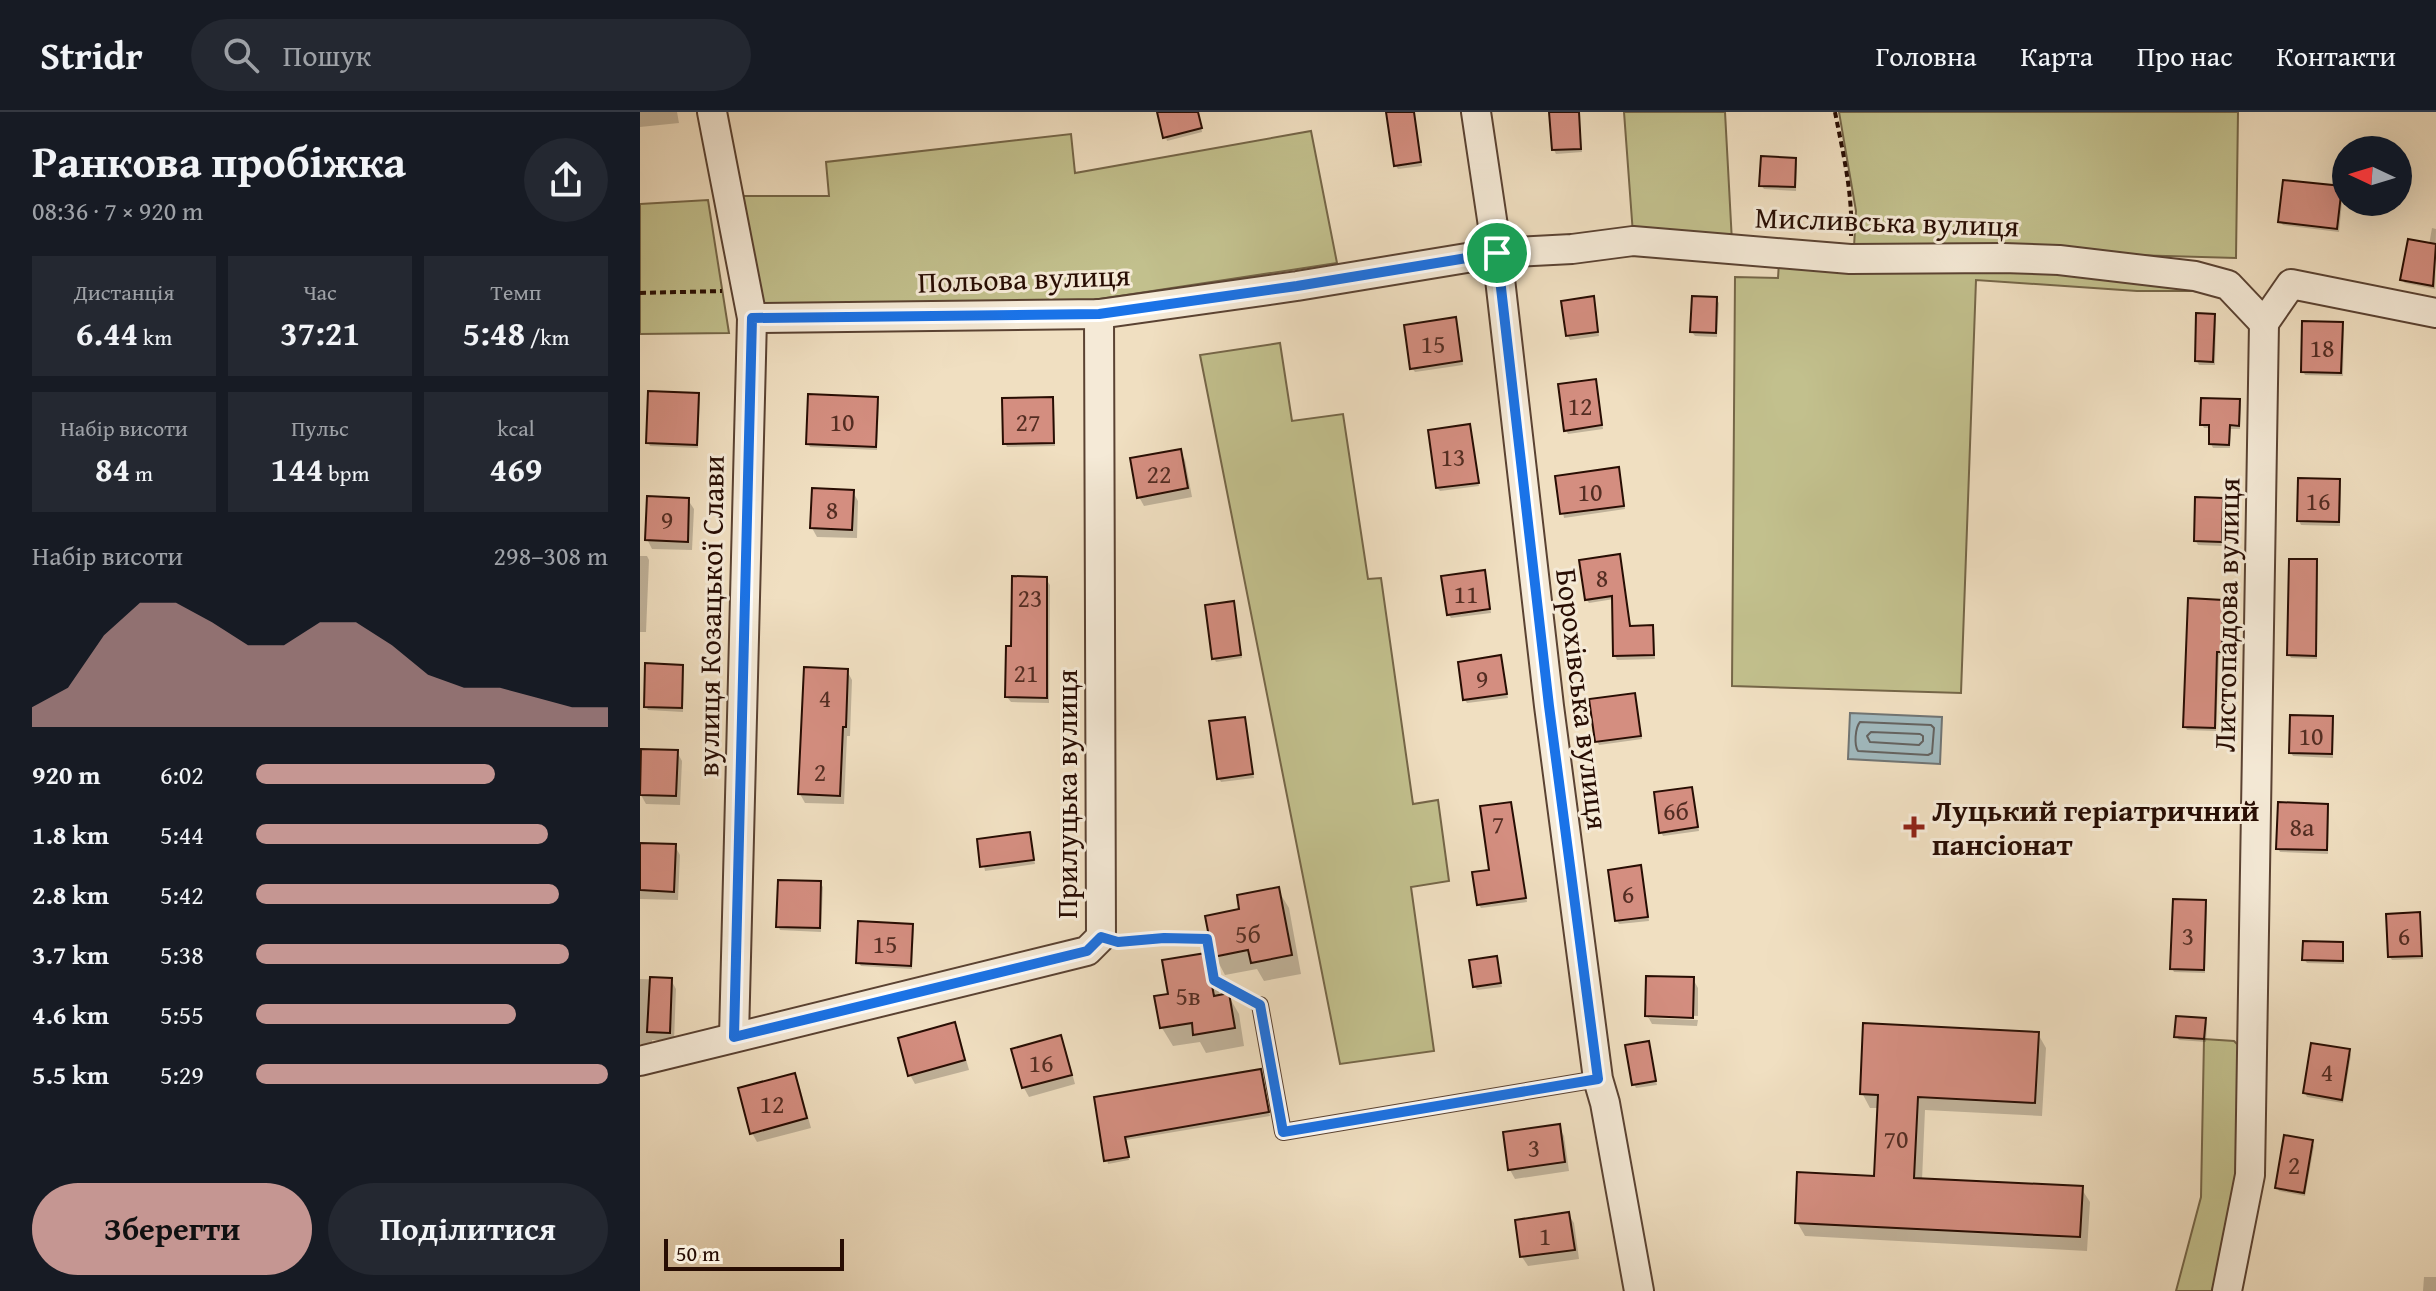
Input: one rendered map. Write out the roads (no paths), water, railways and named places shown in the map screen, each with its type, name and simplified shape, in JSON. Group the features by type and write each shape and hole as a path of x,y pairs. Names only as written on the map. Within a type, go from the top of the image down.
{"street":[{"name":"вулиця Козацької Слави","path":"712,112 749,304 734,1037"},
{"name":"Борохівська вулиця","path":"1476,112 1497,253 1549,706 1598,1079 1639,1291"},
{"name":"Мисливська вулиця","path":"1297,286 1497,253 1572,249 1633,241 1850,259 2059,260 2195,276 2228,285 2264,323"},
{"path":"2264,323 2291,284 2436,313"},
{"name":"Польова вулиця","path":"749,304 1099,314 1297,286"},
{"name":"Прилуцька вулиця","path":"640,1061 1087,951 1101,937 1099,314"},
{"name":"Листопадова вулиця","path":"2227,1291 2250,1175 2264,323"}],"lane":[{"path":"1260,1005 1283,1132 1598,1079"}],"water":[{"path":"1850,713 1942,717 1940,764 1848,759"}],"place":[{"name":"Луцький геріатричний пансіонат","path":"1914,827"}]}
